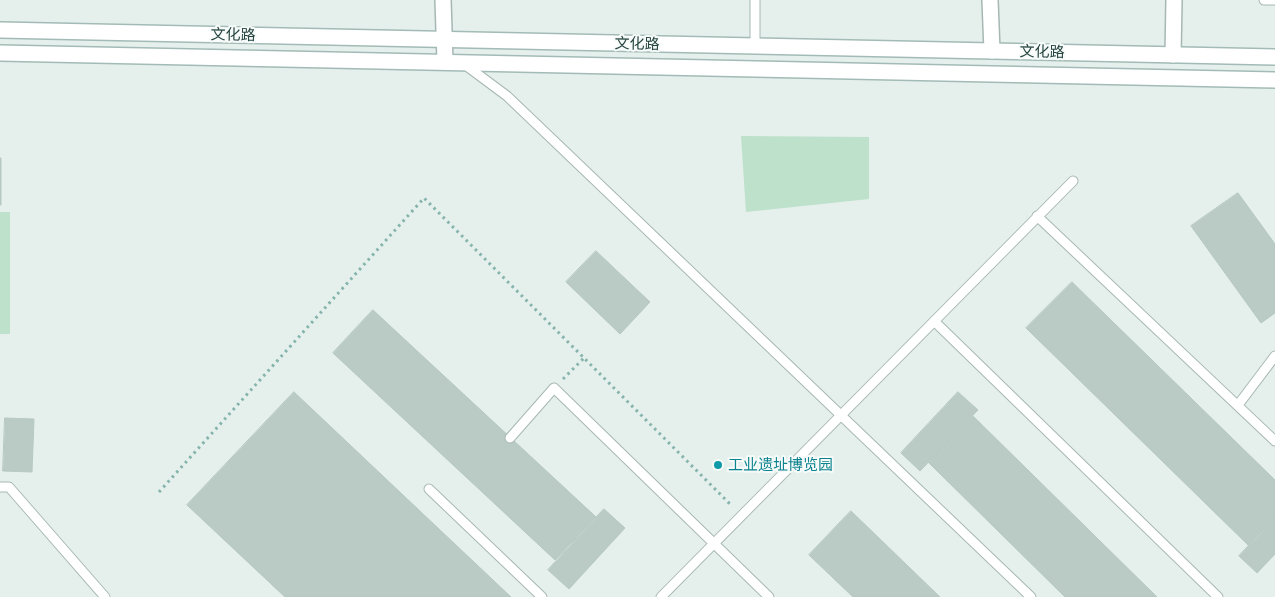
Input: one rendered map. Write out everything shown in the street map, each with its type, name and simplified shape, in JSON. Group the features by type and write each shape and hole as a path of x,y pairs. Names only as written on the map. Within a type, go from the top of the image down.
{"main road":[{"path":"443,0 445,62"},
{"path":"990,0 992,51"},
{"path":"1173,55 1174,0"},
{"name":"文化路","path":"0,30 1275,57"},
{"name":"文化路","path":"0,53 1275,80"}],"lane":[{"path":"755,46 756,0"},
{"path":"1264,0 1275,0"},
{"path":"462,63 507,96 1031,597"},
{"path":"661,597 1073,181"},
{"path":"1037,216 1275,440"},
{"path":"934,321 1218,597"},
{"path":"1238,405 1275,356"},
{"path":"510,438 554,388 769,597"},
{"path":"0,487 9,487 105,597"},
{"path":"429,490 542,597"}],"path":[{"path":"159,492 424,198 741,515"},
{"path":"554,388 584,358"}],"green space":[{"path":"741,136 869,137 869,199 746,212"},
{"path":"0,212 10,212 10,334 0,334"}],"building":[{"path":"1,158 1,205 0,205"},
{"path":"1238,193 1275,244 1275,313 1261,323 1191,226"},
{"path":"596,251 650,302 620,334 566,282"},
{"path":"1072,282 1275,480 1275,518 1248,545 1026,328"},
{"path":"373,310 596,517 555,560 333,353"},
{"path":"294,392 511,597 285,597 187,505"},
{"path":"958,392 978,410 920,471 901,453"},
{"path":"973,416 1157,597 1065,597 928,462"},
{"path":"5,418 34,419 32,472 3,471"},
{"path":"604,509 625,528 569,589 548,570"},
{"path":"851,511 940,597 853,597 809,555"},
{"path":"1275,518 1275,554 1257,573 1239,556"}],"place":[{"name":"工业遗址博览园","path":"718,465"}]}
